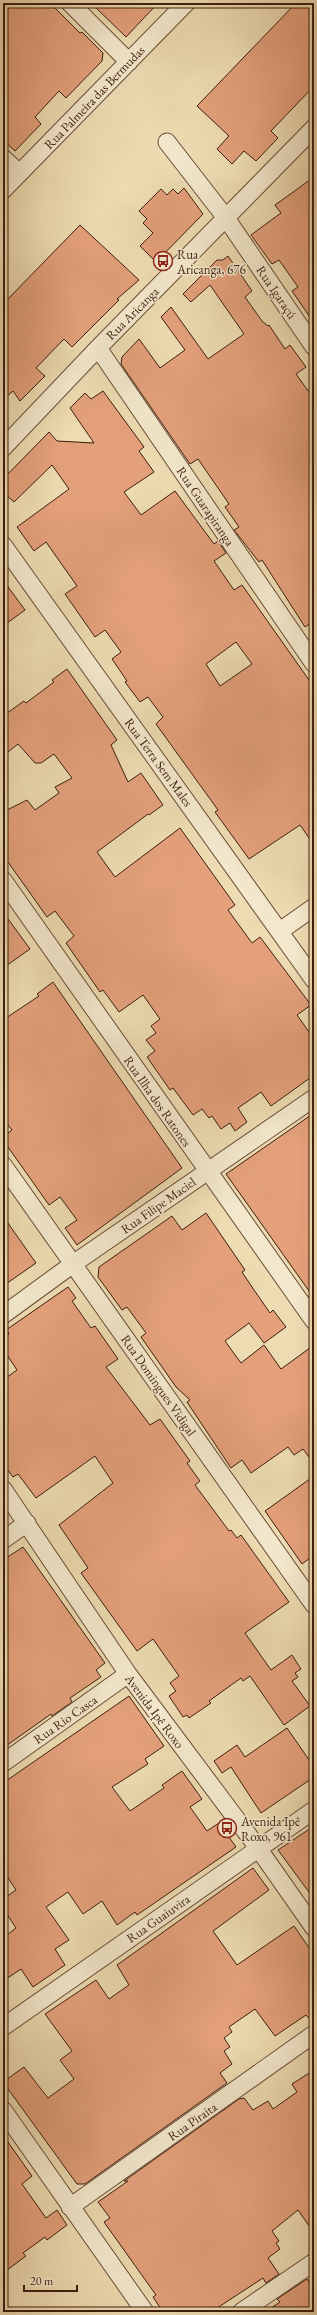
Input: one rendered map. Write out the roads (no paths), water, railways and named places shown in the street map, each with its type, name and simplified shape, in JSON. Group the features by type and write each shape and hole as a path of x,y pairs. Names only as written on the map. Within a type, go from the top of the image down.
{"street":[{"path":"70,3 129,62"},
{"name":"Rua Palmeira das Bermudas","path":"3,190 186,3"},
{"name":"Rua Aricanga","path":"3,448 98,348 314,128"},
{"name":"Rua Igaraçú","path":"167,142 226,218 314,347"},
{"path":"3,158 19,173"},
{"name":"Rua Guarapiranga","path":"98,348 314,664"},
{"name":"Rua Terra Sem Males","path":"3,545 314,980"},
{"name":"Rua Ilha dos Ratones","path":"3,880 314,1321"},
{"path":"280,931 314,907"},
{"name":"Rua Filipe Maciel","path":"3,1315 73,1264 314,1098"},
{"name":"Rua Domingues Vidigal","path":"3,1165 314,1605"},
{"name":"Avenida Ipê Roxo","path":"3,1489 28,1523 128,1674 258,1848 314,1928"},
{"path":"3,1540 28,1523"},
{"name":"Rua Rio Casca","path":"3,1763 128,1674"},
{"name":"Rua Guaiuvira","path":"3,2027 314,1810"},
{"name":"Rua Piraita","path":"70,2207 314,2034"},
{"path":"3,2110 145,2312"},
{"path":"242,2312 314,2262"}],"place":[{"name":"Rua Aricanga, 676","path":"163,261"},
{"name":"Avenida Ipê Roxo, 961","path":"227,1828"}]}
